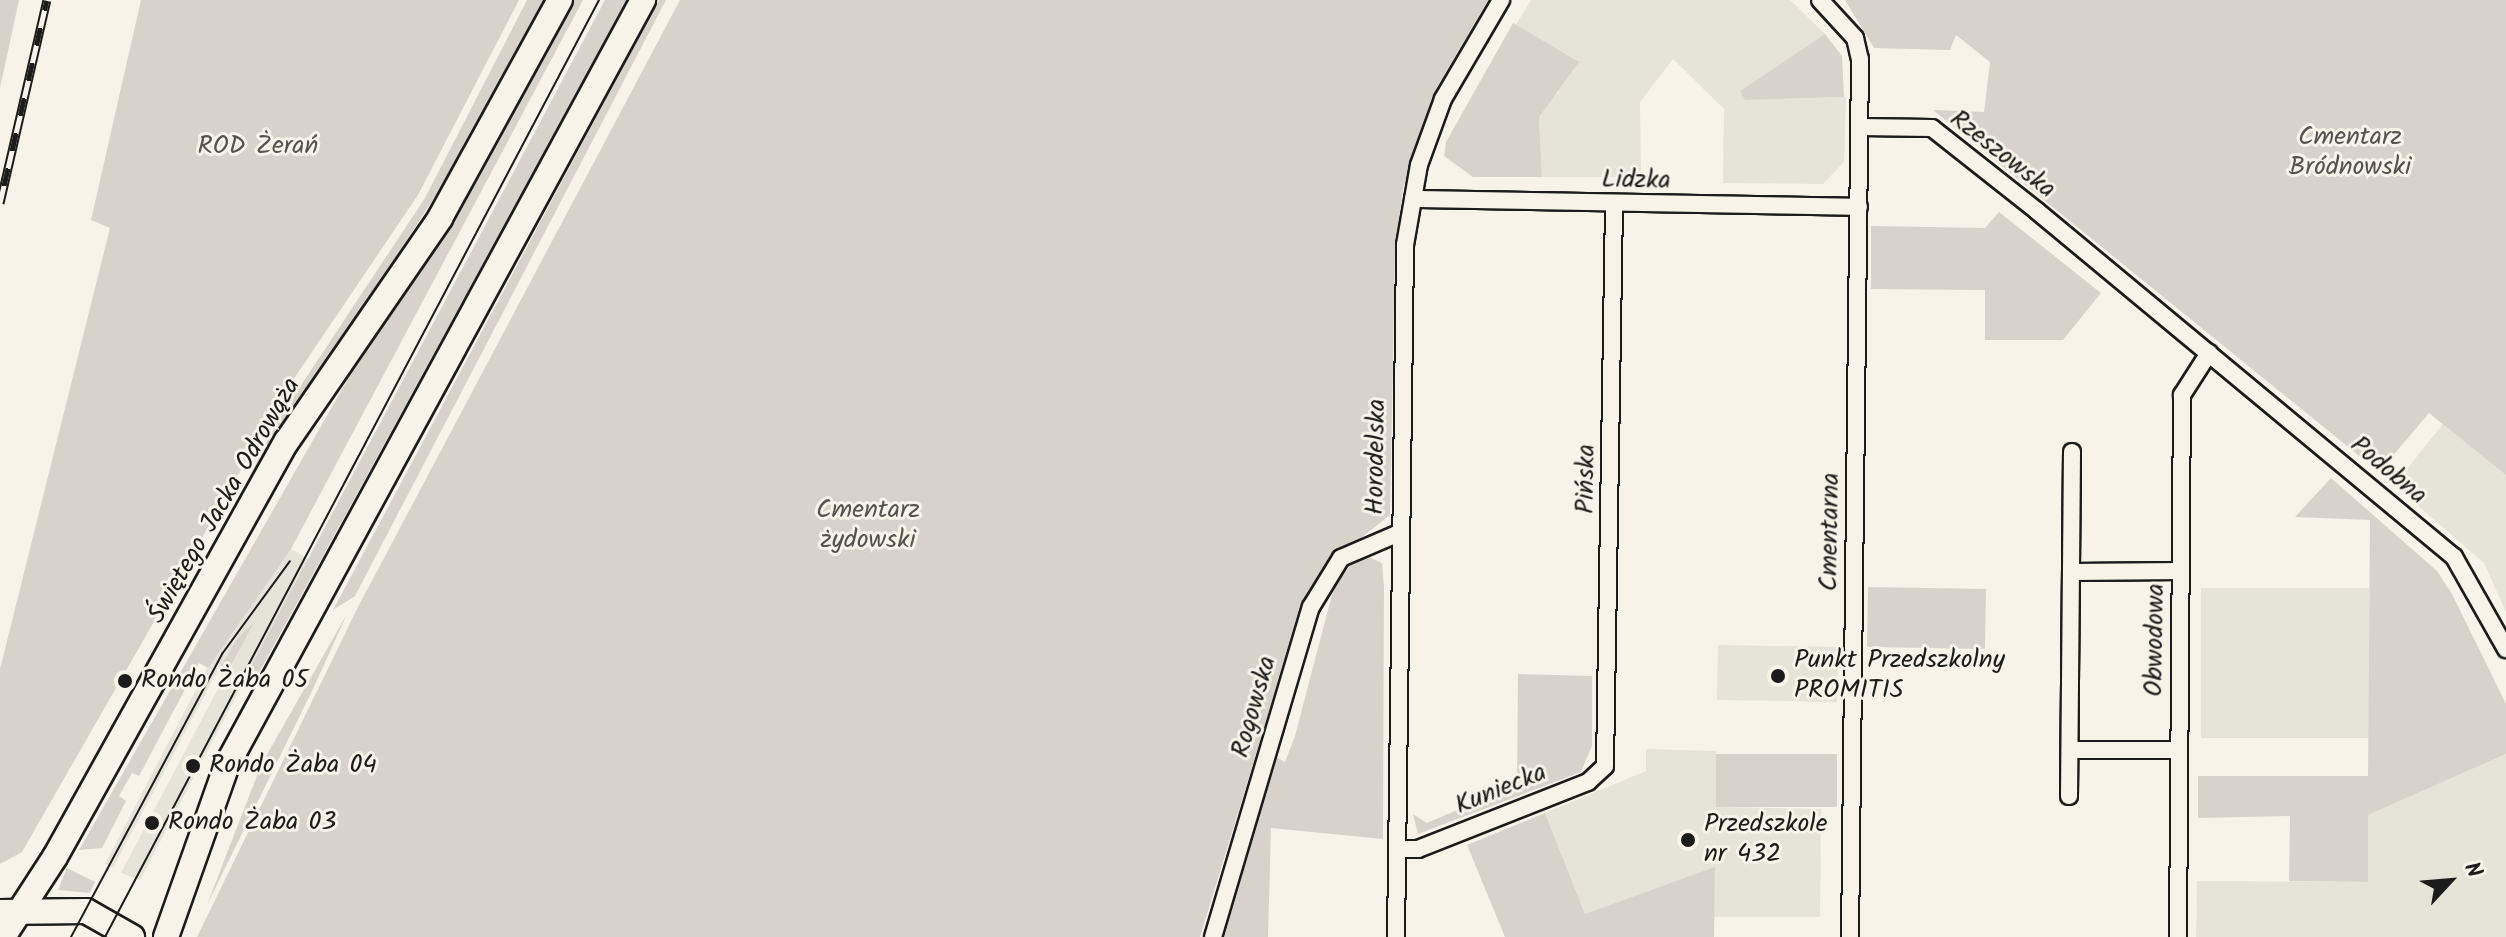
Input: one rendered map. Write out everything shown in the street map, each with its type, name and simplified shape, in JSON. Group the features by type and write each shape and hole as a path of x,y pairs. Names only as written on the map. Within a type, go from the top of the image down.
{"main road":[{"name":"Świętego Jacka Odrowąża","path":"3,937 11,912 287,441 440,218 560,0"},
{"path":"166,937 227,765 643,0"},
{"path":"11,912 86,911 132,937"}],"street":[{"name":"Horodelska","path":"1396,937 1399,533 1413,199 1443,99 1501,0"},
{"path":"1820,0 1855,38 1860,127"},
{"name":"Cmentarna","path":"1850,937 1860,127"},
{"name":"Rzeszowska","path":"1860,127 1932,128 2209,353"},
{"name":"Lidzka","path":"1413,199 1859,207"},
{"name":"Pińska","path":"1607,754 1614,205"},
{"name":"Obwodowa","path":"2178,937 2182,395 2209,353"},
{"name":"Podobna","path":"2209,353 2454,557 2506,649"},
{"path":"2069,796 2072,452"},
{"name":"Rogowska","path":"1213,937 1311,607 1341,558 1399,533"},
{"path":"2072,572 2181,571"},
{"path":"2070,750 2179,750"},
{"name":"Kuniecka","path":"1397,849 1418,849 1588,782 1602,772 1607,754"}],"shaded area":[{"path":"1531,0 1790,0 1825,34 1740,91 1746,100 1846,97 1844,162 1823,184 1723,183 1724,109 1673,59 1640,102 1641,177 1542,177 1539,117 1554,91 1560,94 1516,25"},
{"path":"2443,424 2506,475 2506,612 2484,563 2394,485"},
{"path":"291,549 308,559 140,880 121,873 254,620 217,672 113,868 105,864 212,659"},
{"path":"2201,588 2369,588 2369,738 2201,738"},
{"name":"Punkt Przedszkolny PROMITIS","path":"1718,645 1838,647 1837,702 1717,700"},
{"name":"Przedszkole nr 432","path":"1646,749 1716,751 1716,807 1821,809 1820,917 1714,917 1715,868 1585,914 1545,813 1646,771"},
{"path":"2506,754 2506,937 2196,937 2197,881 2367,882 2368,815"}],"green space":[{"path":"0,0 19,0 0,88"},
{"name":"ROD Żerań","path":"141,0 519,0 418,195 289,386 22,852 0,864 0,669 110,228 91,220"},
{"path":"527,0 546,0 443,184 233,508 280,417 425,198"},
{"path":"574,0 583,0 291,549 208,668 199,663 139,776 132,773 119,796 126,801 102,848 79,850 365,349 471,192"},
{"path":"605,0 628,0 251,687 242,683"},
{"path":"659,0 666,0 355,596 333,610"},
{"name":"Cmentarz żydowski","path":"680,0 1488,0 1437,87 1403,188 1395,250 1390,515 1323,568 1298,617 1200,937 197,937 358,607"},
{"name":"Cmentarz Bródnowski","path":"1845,0 2506,0 2506,475 2429,413 2379,472 1933,110 1984,112 1990,62 1956,35 1950,50 1874,48"},
{"path":"1513,23 1579,62 1539,117 1542,177 1473,177 1444,156 1446,142"},
{"path":"1825,34 1842,56 1844,97 1745,100 1740,91"},
{"path":"1999,212 2101,293 2063,340 1985,340 1985,290 1871,289 1871,226 1985,228"},
{"path":"2331,478 2437,571 2452,594 2506,704 2506,754 2368,815 2368,882 2289,881 2290,816 2198,818 2198,776 2368,776 2370,520 2295,517"},
{"path":"1369,557 1382,563 1384,587 1383,839 1271,828 1268,937 1222,937 1276,757 1285,762 1295,736 1334,587 1355,559"},
{"path":"1868,587 1986,589 1985,649 1867,647"},
{"path":"347,614 313,689 207,905 261,765"},
{"path":"255,621 225,676 217,672 238,638"},
{"path":"1518,674 1592,676 1592,746 1581,772 1418,834 1413,814 1427,823 1517,784"},
{"path":"1716,754 1837,754 1837,807 1716,807"},
{"path":"1545,813 1585,914 1715,867 1714,937 1505,937 1467,845"},
{"path":"67,868 95,882 90,893 58,890"}],"tram line":[{"path":"105,937 599,0"},
{"path":"71,937 222,654 290,561"}],"railway":[{"path":"0,203 47,0"}],"place":[{"name":"Punkt Przedszkolny PROMITIS","path":"1778,676"},
{"name":"Rondo Żaba 05","path":"125,681"},
{"name":"Rondo Żaba 04","path":"193,766"},
{"name":"Rondo Żaba 03","path":"152,823"},
{"name":"Przedszkole nr 432","path":"1688,840"}]}
